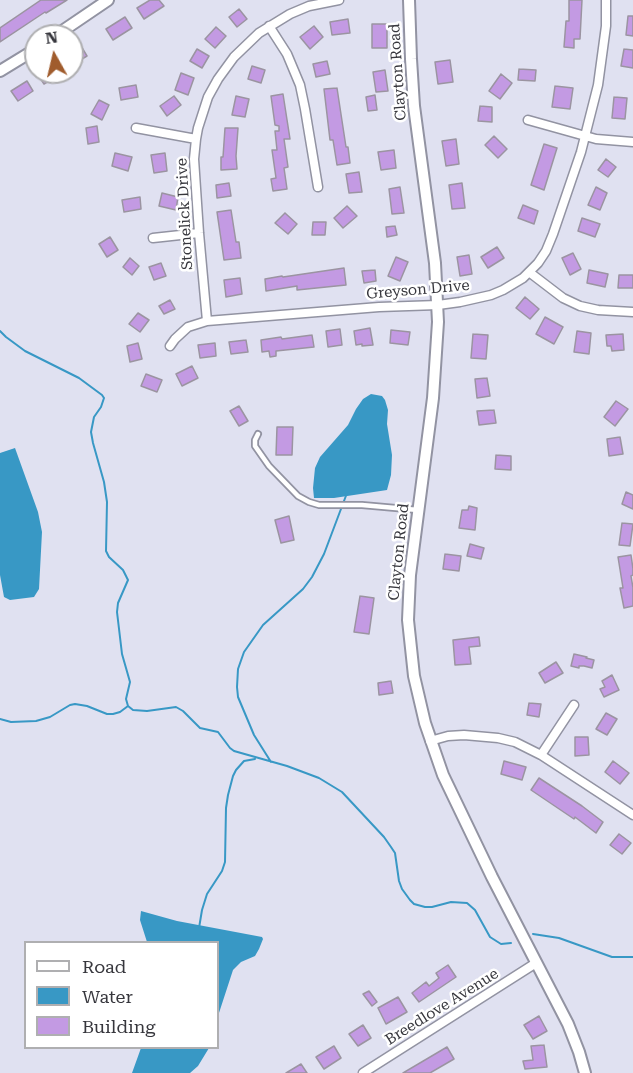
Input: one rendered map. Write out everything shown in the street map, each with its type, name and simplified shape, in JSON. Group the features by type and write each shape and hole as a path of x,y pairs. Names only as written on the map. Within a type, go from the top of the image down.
{"street":[{"path":"73,24 108,0"},
{"name":"Stonelick Drive","path":"207,321 195,179 196,139 208,98 234,57 269,26 309,6 339,0"},
{"name":"Clayton Road","path":"409,0 414,106 438,305 435,385 410,575 409,634 416,688 430,741 443,775 568,1024 585,1073"},
{"name":"Greyson Drive","path":"170,346 180,332 207,321 379,307 438,305 491,295 523,278 542,258 554,234 582,152 598,85 606,26 606,0"},
{"path":"269,26 291,62 300,85 318,187"},
{"path":"0,70 24,56"},
{"path":"528,120 596,139 633,142"},
{"path":"136,128 196,139"},
{"path":"153,238 199,233"},
{"path":"529,272 563,298 580,306 633,312"},
{"path":"541,754 574,705"},
{"path":"430,741 448,736 482,736 514,742 541,754 633,815"},
{"name":"Breedlove Avenue","path":"363,1073 536,963"}],"lane":[{"path":"258,434 255,446 269,466 298,496 309,502 319,505 362,505 418,510"}],"water":[{"path":"371,394 382,396 388,410 387,424 392,455 391,475 387,490 334,498 314,498 315,468 320,457 348,425 363,399"},
{"path":"15,448 38,512 42,532 39,589 34,597 10,600 4,597 0,575 0,453"},
{"path":"141,911 263,939 255,956 241,962 233,970 219,1013 219,941 147,941 140,920"},
{"path":"141,1049 208,1049 198,1066 190,1073 132,1073"}],"building":[{"path":"41,0 67,0 24,24 0,42 0,28"},
{"path":"150,0 159,0 164,6 144,19 137,8"},
{"path":"569,0 582,0 580,39 574,39 574,48 564,47 566,21 569,21"},
{"path":"239,9 247,19 237,27 229,17"},
{"path":"628,16 633,16 633,36 626,35"},
{"path":"125,17 132,28 113,40 106,29"},
{"path":"348,19 350,33 332,35 330,22"},
{"path":"372,24 387,24 387,48 372,48"},
{"path":"314,26 323,37 310,49 300,37"},
{"path":"216,27 226,36 215,48 205,39"},
{"path":"197,49 209,56 202,68 190,61"},
{"path":"624,49 633,50 633,68 621,66"},
{"path":"450,60 453,82 438,84 435,62"},
{"path":"327,61 330,74 316,77 313,64"},
{"path":"252,66 265,70 261,83 248,79"},
{"path":"519,69 536,70 535,81 518,80"},
{"path":"385,70 388,91 376,92 373,72"},
{"path":"181,73 194,78 188,95 175,90"},
{"path":"501,74 512,83 500,99 489,91"},
{"path":"24,83 29,84 33,91 18,101 11,91"},
{"path":"136,85 138,97 121,100 119,88"},
{"path":"555,86 573,88 570,109 552,107"},
{"path":"337,88 350,163 337,165 333,140 330,140 324,89"},
{"path":"283,94 290,139 284,139 288,167 284,168 287,189 273,191 271,179 276,178 272,150 277,150 275,131 279,131 279,126 275,125 271,96"},
{"path":"375,95 377,110 368,111 366,97"},
{"path":"174,96 181,105 167,116 160,106"},
{"path":"236,96 249,99 245,117 232,115"},
{"path":"614,97 627,98 625,119 612,118"},
{"path":"99,100 109,105 102,120 91,114"},
{"path":"480,106 492,107 492,122 478,121"},
{"path":"97,126 99,142 88,144 86,128"},
{"path":"225,128 238,128 237,169 221,170"},
{"path":"494,136 507,149 498,158 485,145"},
{"path":"456,139 459,164 446,166 442,141"},
{"path":"544,144 557,148 544,190 531,185"},
{"path":"394,150 396,168 381,170 378,152"},
{"path":"115,153 132,157 128,171 112,166"},
{"path":"165,153 167,171 154,173 151,155"},
{"path":"606,159 616,167 608,177 598,170"},
{"path":"359,172 362,192 349,193 346,174"},
{"path":"229,183 231,196 217,198 216,185"},
{"path":"462,183 465,208 452,209 449,185"},
{"path":"400,187 404,213 392,214 389,189"},
{"path":"596,187 607,193 600,210 588,205"},
{"path":"162,193 178,197 176,210 159,206"},
{"path":"140,197 141,209 124,212 122,200"},
{"path":"523,205 538,211 534,224 518,218"},
{"path":"347,206 357,216 343,228 334,218"},
{"path":"231,210 241,258 224,260 217,212"},
{"path":"285,213 297,224 288,234 275,223"},
{"path":"582,218 600,224 595,237 578,231"},
{"path":"313,222 326,222 325,235 312,235"},
{"path":"395,226 397,235 387,237 386,227"},
{"path":"110,237 118,250 107,257 99,244"},
{"path":"497,247 504,258 488,268 481,257"},
{"path":"573,253 581,269 570,275 562,258"},
{"path":"469,255 472,274 460,276 457,257"},
{"path":"396,257 408,262 400,281 388,276"},
{"path":"130,258 139,266 132,275 123,267"},
{"path":"161,263 166,276 154,280 149,267"},
{"path":"344,268 346,285 297,290 297,286 266,291 265,279"},
{"path":"375,270 376,281 364,283 362,271"},
{"path":"589,270 608,274 605,287 587,283"},
{"path":"619,275 633,275 633,288 618,288"},
{"path":"240,278 242,294 226,297 224,280"},
{"path":"525,297 539,309 530,319 516,308"},
{"path":"170,300 175,309 164,314 159,306"},
{"path":"138,313 149,320 140,332 129,324"},
{"path":"545,317 563,327 554,344 536,334"},
{"path":"370,328 373,345 356,345 354,331"},
{"path":"340,329 342,345 328,347 326,331"},
{"path":"391,330 410,332 408,345 390,343"},
{"path":"577,331 591,333 589,354 574,352"},
{"path":"473,334 488,335 486,359 471,358"},
{"path":"623,334 624,350 612,351 611,346 607,346 606,335"},
{"path":"312,335 314,347 276,351 276,356 270,357 269,351 262,352 261,340"},
{"path":"246,340 248,352 231,354 229,342"},
{"path":"138,343 142,359 130,362 127,346"},
{"path":"215,343 216,356 200,358 198,345"},
{"path":"192,366 198,378 182,386 176,374"},
{"path":"146,374 162,380 157,392 141,386"},
{"path":"487,378 490,396 477,398 475,379"},
{"path":"616,401 628,409 615,426 604,417"},
{"path":"239,406 248,421 239,426 230,411"},
{"path":"494,410 496,423 479,425 477,411"},
{"path":"277,427 293,427 292,455 276,455"},
{"path":"620,437 623,454 609,456 607,439"},
{"path":"496,455 511,456 511,470 495,469"},
{"path":"626,492 633,495 633,509 622,504"},
{"path":"469,506 477,508 475,530 459,528 462,510 468,510"},
{"path":"289,516 294,540 281,543 275,520"},
{"path":"622,523 633,524 630,546 619,545"},
{"path":"470,544 484,548 481,559 467,556"},
{"path":"445,554 461,556 459,571 443,569"},
{"path":"631,555 633,606 624,608 618,557"},
{"path":"360,596 374,598 369,634 354,632"},
{"path":"479,637 480,646 469,647 471,664 455,665 453,640"},
{"path":"574,654 594,660 592,668 571,666"},
{"path":"556,662 563,673 545,683 539,673"},
{"path":"612,675 619,690 604,697 600,689 605,687 602,681"},
{"path":"391,681 393,693 379,695 378,683"},
{"path":"529,703 541,704 539,717 527,715"},
{"path":"606,713 617,719 607,735 596,729"},
{"path":"575,737 588,737 589,755 575,756"},
{"path":"504,761 526,767 522,780 501,774"},
{"path":"613,761 629,773 620,784 605,772"},
{"path":"539,778 603,822 596,833 531,790"},
{"path":"619,834 631,843 622,854 610,845"},
{"path":"448,965 456,977 419,1002 412,993 426,982 429,986 439,978 436,973"},
{"path":"369,991 377,1002 372,1006 363,994"},
{"path":"398,997 407,1012 386,1024 378,1008"},
{"path":"539,1016 547,1031 533,1039 524,1025"},
{"path":"363,1025 371,1038 358,1046 349,1034"},
{"path":"544,1045 547,1067 525,1069 523,1061 533,1060 531,1046"},
{"path":"334,1046 341,1058 324,1069 316,1057"},
{"path":"447,1047 454,1059 430,1073 403,1073"},
{"path":"301,1064 307,1073 286,1073"}],"waterway":[{"path":"0,331 25,351 79,378 104,398 94,417 91,432 107,502 106,551 123,570 128,580 118,603 117,612 122,654 130,682 126,699 128,706"},
{"path":"271,762 254,735 238,697 238,669 244,652 263,625 303,589 312,577 324,554 347,493"},
{"path":"0,719 11,722 36,721 50,717 75,704 107,714 120,712 128,706"},
{"path":"128,706 133,710 147,711 176,707 200,728 218,732 234,751 319,778 342,792 384,837 395,853 399,881 402,889 414,904 432,907 451,902 467,903 475,910 490,937 501,944 511,943"},
{"path":"199,928 207,894 225,862 226,808 233,776 244,761 255,759"},
{"path":"533,934 559,938 612,957 633,957"}]}
